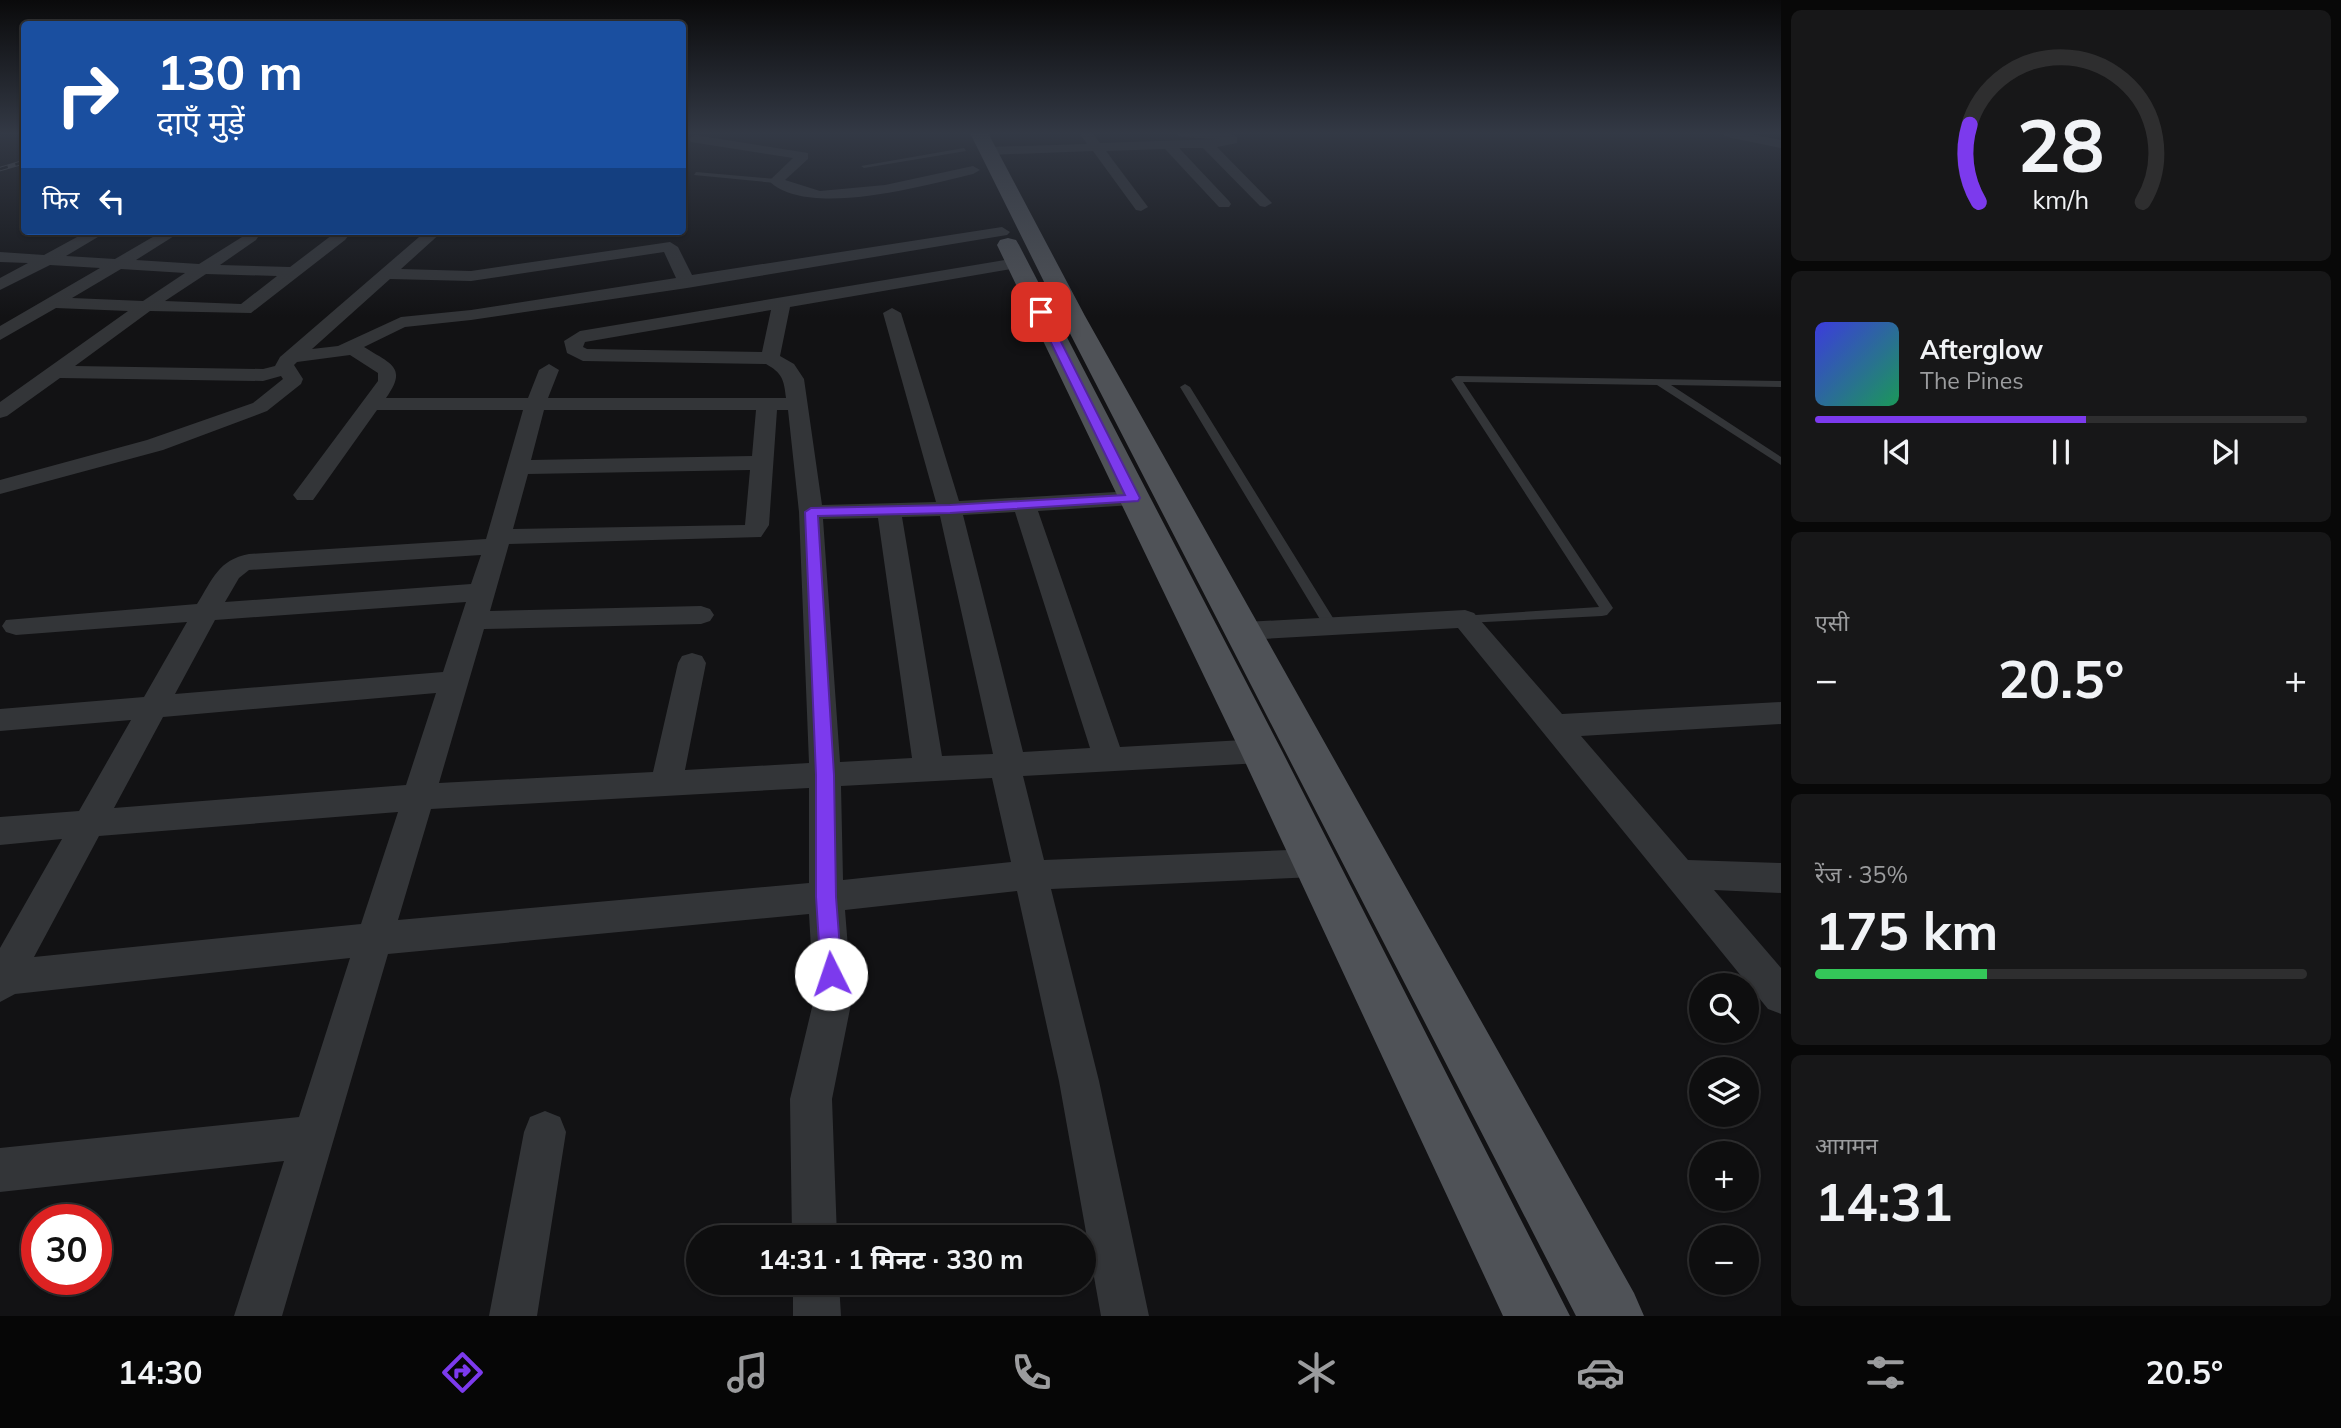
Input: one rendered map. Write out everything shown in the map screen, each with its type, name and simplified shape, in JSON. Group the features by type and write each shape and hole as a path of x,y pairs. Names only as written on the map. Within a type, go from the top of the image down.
{"main road":[{"path":"990,194 1009,247 1261,751 1537,1316"},
{"path":"1000,194 1073,316 1245,631 1611,1316"}],"street":[{"path":"1131,194 1141,207"},
{"path":"1215,194 1224,204"},
{"path":"1257,194 1265,202"},
{"path":"0,285 93,235"},
{"path":"0,334 167,235"},
{"path":"52,303 245,309 341,235"},
{"path":"289,363 384,274 430,235"},
{"path":"0,412 148,305 250,237"},
{"path":"384,274 471,276 670,247 687,283"},
{"path":"54,372 263,375 289,363 351,347 401,322 471,315 687,283 1009,247"},
{"path":"815,1225 811,1100 833,999 826,897 825,775 811,512 794,379 787,368 770,358 583,355 574,349 573,341 580,337 782,302 1009,247"},
{"path":"0,257 294,272"},
{"path":"770,358 782,302"},
{"path":"892,313 950,509 1011,765"},
{"path":"305,495 388,381 388,373 351,347"},
{"path":"0,487 155,445 253,409 291,384 293,379 289,363"},
{"path":"258,1316 497,541 535,405 549,370"},
{"path":"371,404 798,404"},
{"path":"1,980 91,823 207,610 229,573 239,564 497,541 752,532 757,526 767,404"},
{"path":"518,467 762,463"},
{"path":"811,512 950,509 1133,498"},
{"path":"1024,505 1109,760"},
{"path":"889,510 929,769"},
{"path":"16,626 207,610 477,606 701,615"},
{"path":"1245,631 1465,619 1781,996"},
{"path":"666,784 692,663"},
{"path":"0,720 454,681"},
{"path":"1554,726 1781,713"},
{"path":"0,831 419,797 1261,751"},
{"path":"1011,765 1004,766 1079,1081 1125,1316"},
{"path":"1,980 373,939 1031,875 1315,863"},
{"path":"1678,874 1781,878"},
{"path":"513,1316 545,1132"},
{"path":"0,1170 313,1137"},
{"path":"816,1295 817,1316"}],"lane":[{"path":"1465,619 1602,612 1606,608 1455,379 1781,384"},
{"path":"1658,382 1781,462"},
{"path":"1185,387 1331,626"}],"route":[{"path":"831,974 826,897 825,775 811,512 950,509 1133,498 1041,312"}]}
